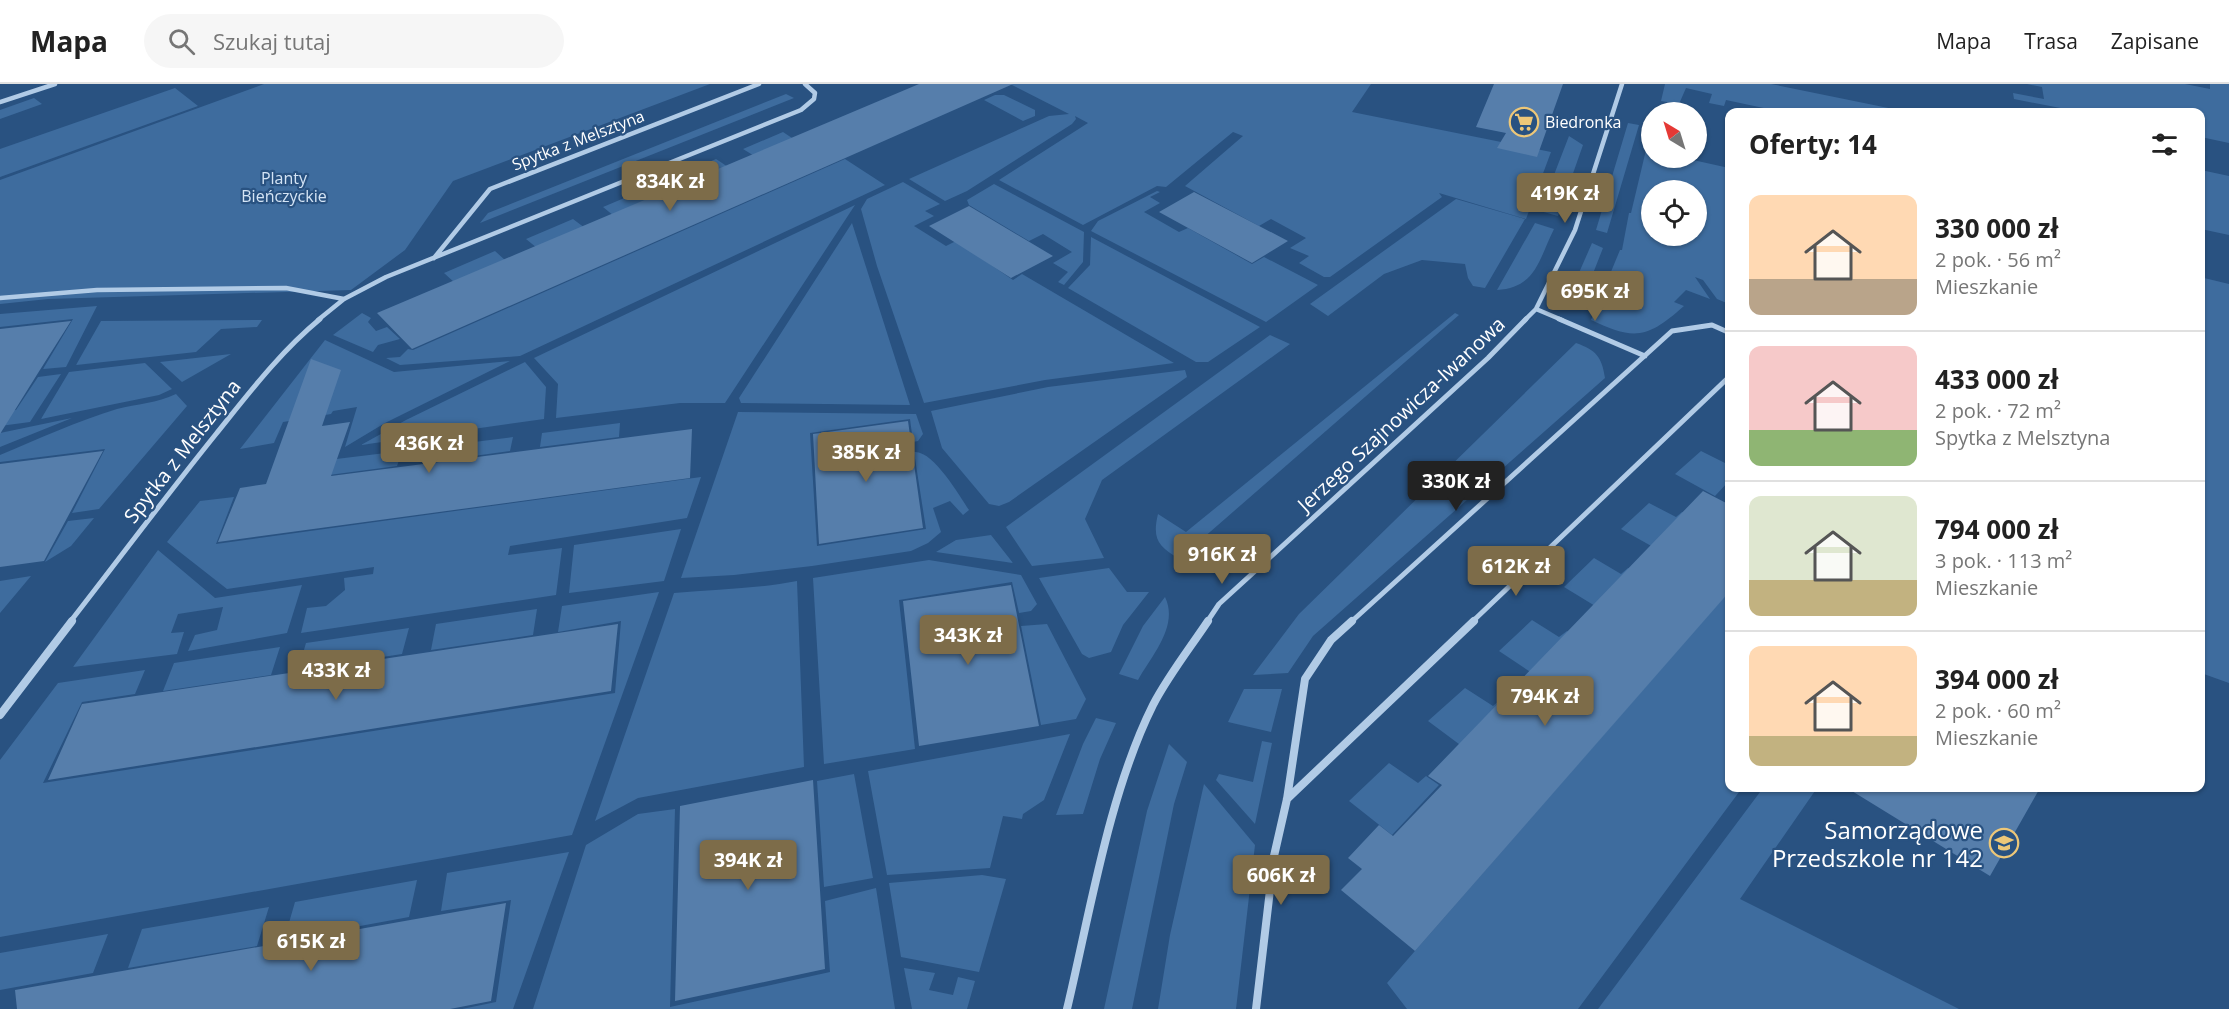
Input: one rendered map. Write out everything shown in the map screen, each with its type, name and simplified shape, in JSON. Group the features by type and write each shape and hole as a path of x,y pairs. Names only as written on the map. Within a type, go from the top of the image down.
{"street":[{"path":"0,102 55,84"},
{"name":"Spytka z Melsztyna","path":"434,258 490,189 759,84"},
{"name":"Spytka z Melsztyna","path":"0,715 181,477 263,375 291,344 344,299 386,277 801,110 814,99 815,93 805,84"},
{"name":"Jerzego Szajnowicza-Iwanowa","path":"1067,1009 1112,820 1139,736 1154,703 1219,604 1488,358 1536,309 1575,230 1623,84"},
{"path":"0,298 97,290 286,288 344,299"},
{"path":"1536,309 1646,356"},
{"path":"1256,1009 1274,856 1287,799 1305,680 1331,640 1672,331 1712,325 1725,331"},
{"path":"1287,799 1725,381"}],"green space":[{"name":"Planty Bieńczyckie","path":"264,84 710,84 453,181 405,250 351,290 48,299 0,304 0,180"},
{"path":"1010,84 1371,84 1352,112 1551,152 1526,219 1439,193 1442,197 1330,277 1324,277 1299,263 1309,256 1290,248 1306,238 1271,219 1259,226 1185,186 1243,136 1233,132 1166,187 1157,186 1083,225 999,180 1088,123 1075,116 1076,119 1072,124 967,191 945,201 909,179 1049,116 1069,114"},
{"path":"1665,84 1771,84 1888,108 1763,108 1726,100 1724,106 1709,103 1712,94 1686,88 1680,102 1661,101"},
{"path":"2027,84 2185,84 2210,89 2210,84 2229,84 2229,143 2205,138 2205,108 2060,108 2014,99 2013,93 2044,99 2042,87"},
{"path":"175,88 198,106 0,177 0,149"},
{"path":"786,94 794,98 480,223 488,213"},
{"path":"995,95 1004,95 1035,110 1035,116 1023,121 984,100"},
{"path":"34,98 42,104 0,119 0,110"},
{"path":"1628,123 1639,125 1607,233 1596,230"},
{"path":"783,132 795,140 756,157 743,149"},
{"path":"1569,136 1583,145 1558,216 1540,211"},
{"path":"716,159 728,167 686,186 674,177"},
{"path":"845,159 885,185 520,356 400,365 386,358 400,357 408,349 413,350"},
{"path":"1707,163 1725,167 1725,302 1717,299 1703,280 1695,277 1710,299 1686,290 1674,302 1684,306 1650,330 1630,333 1606,327 1591,320 1620,250 1622,250 1629,213 1631,213 1642,168 1707,168"},
{"path":"2205,171 2229,176 2229,235 2205,230"},
{"path":"903,182 940,204 925,211 934,216 914,226 946,246 956,241 1013,280 1022,274 1174,363 1045,380 924,403 877,266 861,209 867,199"},
{"path":"994,184 1084,232 1083,262 1064,285 1058,282 1068,272 1053,263 1072,252 1043,234 1029,241 969,205 967,200"},
{"path":"648,188 659,197 614,216 603,207"},
{"path":"1157,191 1160,192 1150,197 1160,203 1144,212 1179,232 1188,228 1252,264 1264,257 1318,285 1266,322 1091,231 1098,221"},
{"path":"1456,199 1525,219 1485,288 1473,286 1468,278 1465,264 1422,260 1384,274 1328,316 1310,304"},
{"path":"855,205 725,403 680,403 556,418 558,384 534,358"},
{"path":"573,219 585,228 537,248 526,239"},
{"path":"852,223 910,405 741,403 739,398"},
{"path":"1535,223 1554,229 1540,261 1528,278 1520,284 1497,290"},
{"path":"1091,237 1260,327 1208,362 1196,362 1068,288 1090,265"},
{"path":"1592,243 1603,248 1579,309 1571,302 1571,291"},
{"path":"495,251 506,261 455,283 444,273"},
{"path":"2205,278 2229,284 2229,683 2205,674"},
{"path":"97,306 66,367 43,369 73,319 0,327 0,314"},
{"path":"362,313 371,318 368,322 376,331 387,327 400,339 378,345 373,352 333,335"},
{"path":"1455,313 1459,315 1179,559 1158,541 1156,523 1158,514 1186,532"},
{"path":"262,320 257,327 221,329 196,352 76,365 101,321"},
{"path":"1270,335 1290,344 1102,480 1085,519 1104,558 1032,566 1006,527"},
{"path":"325,340 394,372 510,361 385,423 345,447 357,407 283,422 274,443 240,449"},
{"path":"1576,343 1589,348 1597,355 1605,378 1313,636 1288,673 1253,675 1299,614"},
{"path":"231,354 182,382 160,362"},
{"path":"525,362 546,387 544,419 361,445 406,420"},
{"path":"145,363 172,389 159,395 41,419 69,372"},
{"path":"1185,370 1187,377 1009,502 999,506 989,504 942,448 931,411 1048,387"},
{"path":"61,374 30,422 0,426 0,412 16,410 38,377"},
{"path":"176,394 187,406 99,509 72,513 105,449 0,462 0,455 73,425 117,409"},
{"path":"738,412 916,414 923,434 918,441 913,442 910,419 810,433 817,546 926,529 914,452 921,453 937,466 969,510 963,515 950,501 933,508 941,532 928,543 911,551 812,566 734,575 681,578"},
{"path":"72,418 0,447 0,433"},
{"path":"620,423 619,437 540,447 542,433"},
{"path":"513,437 510,451 430,462 434,447"},
{"path":"402,451 397,466 314,477 320,461"},
{"path":"1701,451 1725,463 1725,485 1715,496 1675,474"},
{"path":"701,477 687,518 510,546 508,555 562,548 556,595 301,633 307,608 326,606 345,590 344,578 373,574 374,567 227,589 167,542 200,501 234,497 216,544"},
{"path":"1649,503 1676,517 1682,512 1694,518 1662,552 1621,529"},
{"path":"94,518 71,546 45,562 68,521"},
{"path":"681,529 664,581 569,593 574,545"},
{"path":"991,535 1013,563 936,552 956,540"},
{"path":"158,550 215,598 302,585 287,633 188,651 195,635 217,630 223,607 178,614 171,633 184,632 177,654 73,667"},
{"path":"1594,558 1621,574 1628,568 1641,576 1605,612 1564,587"},
{"path":"929,560 1021,575 1037,604 1031,611 1019,613 1012,582 899,600 915,749 824,764 813,578"},
{"path":"1109,568 1127,592 1149,592 1123,625 1111,652 1089,658 1082,654 1039,578"},
{"path":"31,576 0,613 0,581"},
{"path":"797,581 804,767 638,798 595,821 674,593"},
{"path":"659,592 572,835 0,937 0,760 58,683 145,670 135,694 82,702 43,783 615,693 621,621 558,632 562,606"},
{"path":"1725,596 1725,792 1739,792 1578,1009 1407,1009 1387,983"},
{"path":"1165,597 1169,619 1162,640 1138,680 1119,674 1143,626"},
{"path":"537,609 533,635 431,650 436,624"},
{"path":"1532,620 1559,637 1567,631 1580,639 1541,679 1499,651"},
{"path":"1047,624 1086,699 1076,719 1041,725 1021,626"},
{"path":"409,628 402,654 298,670 306,643"},
{"path":"280,647 271,675 163,691 174,663"},
{"path":"1465,688 1493,706 1501,699 1513,708 1471,753 1428,721"},
{"path":"1244,689 1282,689 1271,732 1228,722"},
{"path":"1096,718 1116,723 1100,759 1083,814 1056,815 1083,744"},
{"path":"1070,734 1044,800 1023,814 1022,819 1003,816 990,868 887,875 868,771"},
{"path":"1262,741 1272,743 1255,824 1216,780 1219,774 1253,782"},
{"path":"1169,744 1187,762 1174,804 1132,1009 1104,1009 1147,811"},
{"path":"1389,763 1418,783 1426,776 1439,785 1392,835 1349,801"},
{"path":"854,774 873,878 824,887 817,781"},
{"path":"1204,784 1255,845 1236,1009 1158,1009 1170,935"},
{"path":"1760,792 1814,792 1740,899 1959,1009 1598,1009"},
{"path":"675,809 670,1007 830,972 825,901 876,888 895,1009 533,1009 586,845 638,814"},
{"path":"569,852 513,1009 462,1009 496,1002 511,900 441,911 447,873"},
{"path":"982,875 1006,879 979,972 901,957 889,883"},
{"path":"417,880 409,917 284,940 295,902"},
{"path":"269,907 257,946 128,968 142,929"},
{"path":"108,934 93,973 0,990 0,953"},
{"path":"904,968 935,973 929,990 953,995 958,977 975,981 967,1009 912,1009"}],"building":[{"path":"919,84 1013,84 412,349 377,313"},
{"path":"1494,84 1563,84 1537,157 1497,148 1506,133 1476,127"},
{"path":"1194,192 1288,241 1252,263 1159,212"},
{"path":"969,206 1053,256 1011,278 929,226"},
{"path":"71,321 38,373 0,434 0,329"},
{"path":"311,359 341,370 322,426 350,422 331,476 692,429 690,478 218,542 240,488 266,484"},
{"path":"908,421 923,528 819,544 813,434"},
{"path":"103,451 44,561 0,567 0,464"},
{"path":"1703,491 1725,502 1725,597 1415,951 1341,890 1362,869 1348,858 1379,825 1393,836 1442,785 1428,776"},
{"path":"1011,585 1039,726 919,746 903,601"},
{"path":"618,624 611,691 48,780 82,704"},
{"path":"813,780 825,969 675,1001 680,806"},
{"path":"1854,792 2038,792 1990,876"},
{"path":"506,903 491,1001 450,1009 17,1009 15,990"}],"place":[{"name":"Biedronka","path":"1524,122"},
{"name":"Samorządowe Przedszkole nr 142","path":"2004,843"}]}
